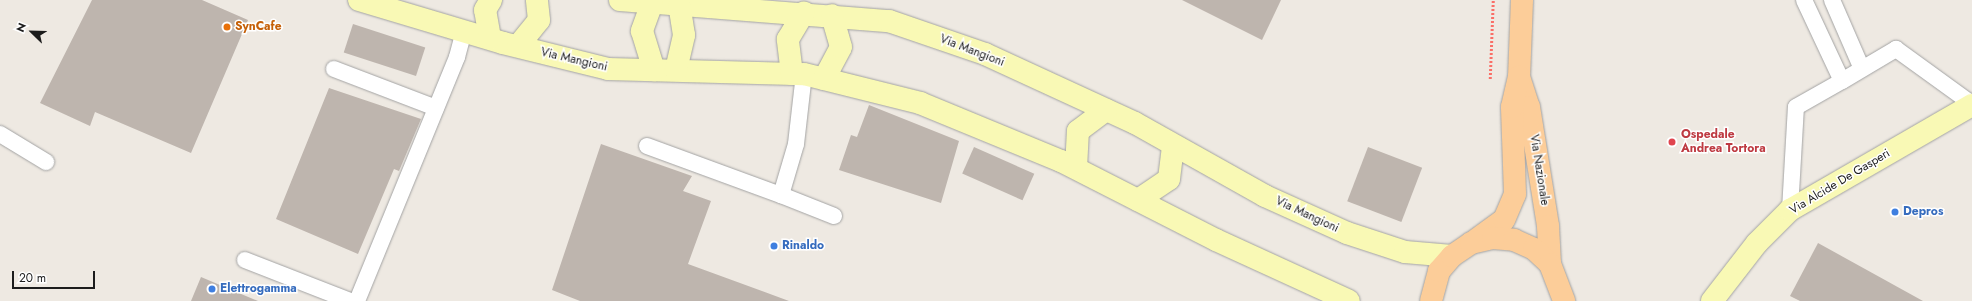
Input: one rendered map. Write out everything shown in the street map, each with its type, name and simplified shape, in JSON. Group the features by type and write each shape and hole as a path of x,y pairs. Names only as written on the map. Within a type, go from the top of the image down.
{"main road":[{"name":"Via Nazionale","path":"1431,301 1439,271 1452,256 1504,220 1515,194 1512,107 1519,77 1522,0"},
{"name":"Via Nazionale","path":"1519,77 1529,107 1548,226 1550,264 1564,301"},
{"name":"Via Nazionale","path":"1471,243 1493,238 1514,240 1534,249 1550,264"}],"street":[{"name":"Via Mangioni","path":"359,0 518,46 608,69 807,75 920,103 1076,168 1138,200 1349,301"},
{"path":"490,38 485,10 491,0"},
{"path":"518,46 539,20 537,0"},
{"name":"Via Mangioni","path":"620,0 804,12 888,21 985,54 1106,110 1173,144 1265,196 1347,233 1405,252 1452,256"},
{"path":"652,3 642,32 654,70"},
{"path":"676,70 684,35 679,5"},
{"path":"804,12 788,39 807,75 841,47 832,15"},
{"name":"Via Alcide De Gasperi","path":"1712,301 1757,243 1790,210 1972,105"},
{"path":"1076,168 1078,131 1106,110"},
{"path":"1138,200 1169,179 1173,144"}],"lane":[{"path":"1804,0 1842,81"},
{"path":"1832,0 1862,69"},
{"path":"357,301 436,108 464,31"},
{"path":"1790,210 1796,107 1896,50 1972,105"},
{"path":"334,69 436,108"},
{"path":"781,195 796,144 807,75"},
{"path":"0,134 46,162"},
{"path":"647,146 834,216"},
{"path":"245,260 350,301"}],"path":[{"path":"1490,88 1493,0"}],"building":[{"path":"92,0 202,0 248,20 191,153 95,112 90,126 40,103"},
{"path":"1182,0 1281,0 1262,40"},
{"path":"353,24 425,47 416,76 344,53"},
{"path":"329,88 421,119 399,171 394,169 358,254 276,219"},
{"path":"869,105 959,141 941,203 839,170 851,135 857,137"},
{"path":"601,144 692,176 683,191 711,201 688,264 789,301 580,301 552,290"},
{"path":"974,147 1034,174 1022,200 962,173"},
{"path":"1368,147 1422,168 1401,222 1347,201"},
{"path":"1818,243 1923,301 1800,301 1790,296"},
{"name":"Elettrogamma","path":"201,277 258,301 191,301"}],"place":[{"name":"SynCafe","path":"227,27"},
{"name":"Ospedale Andrea Tortora","path":"1672,142"},
{"name":"Depros","path":"1895,212"},
{"name":"Rinaldo","path":"774,246"},
{"name":"Elettrogamma","path":"212,289"}]}
